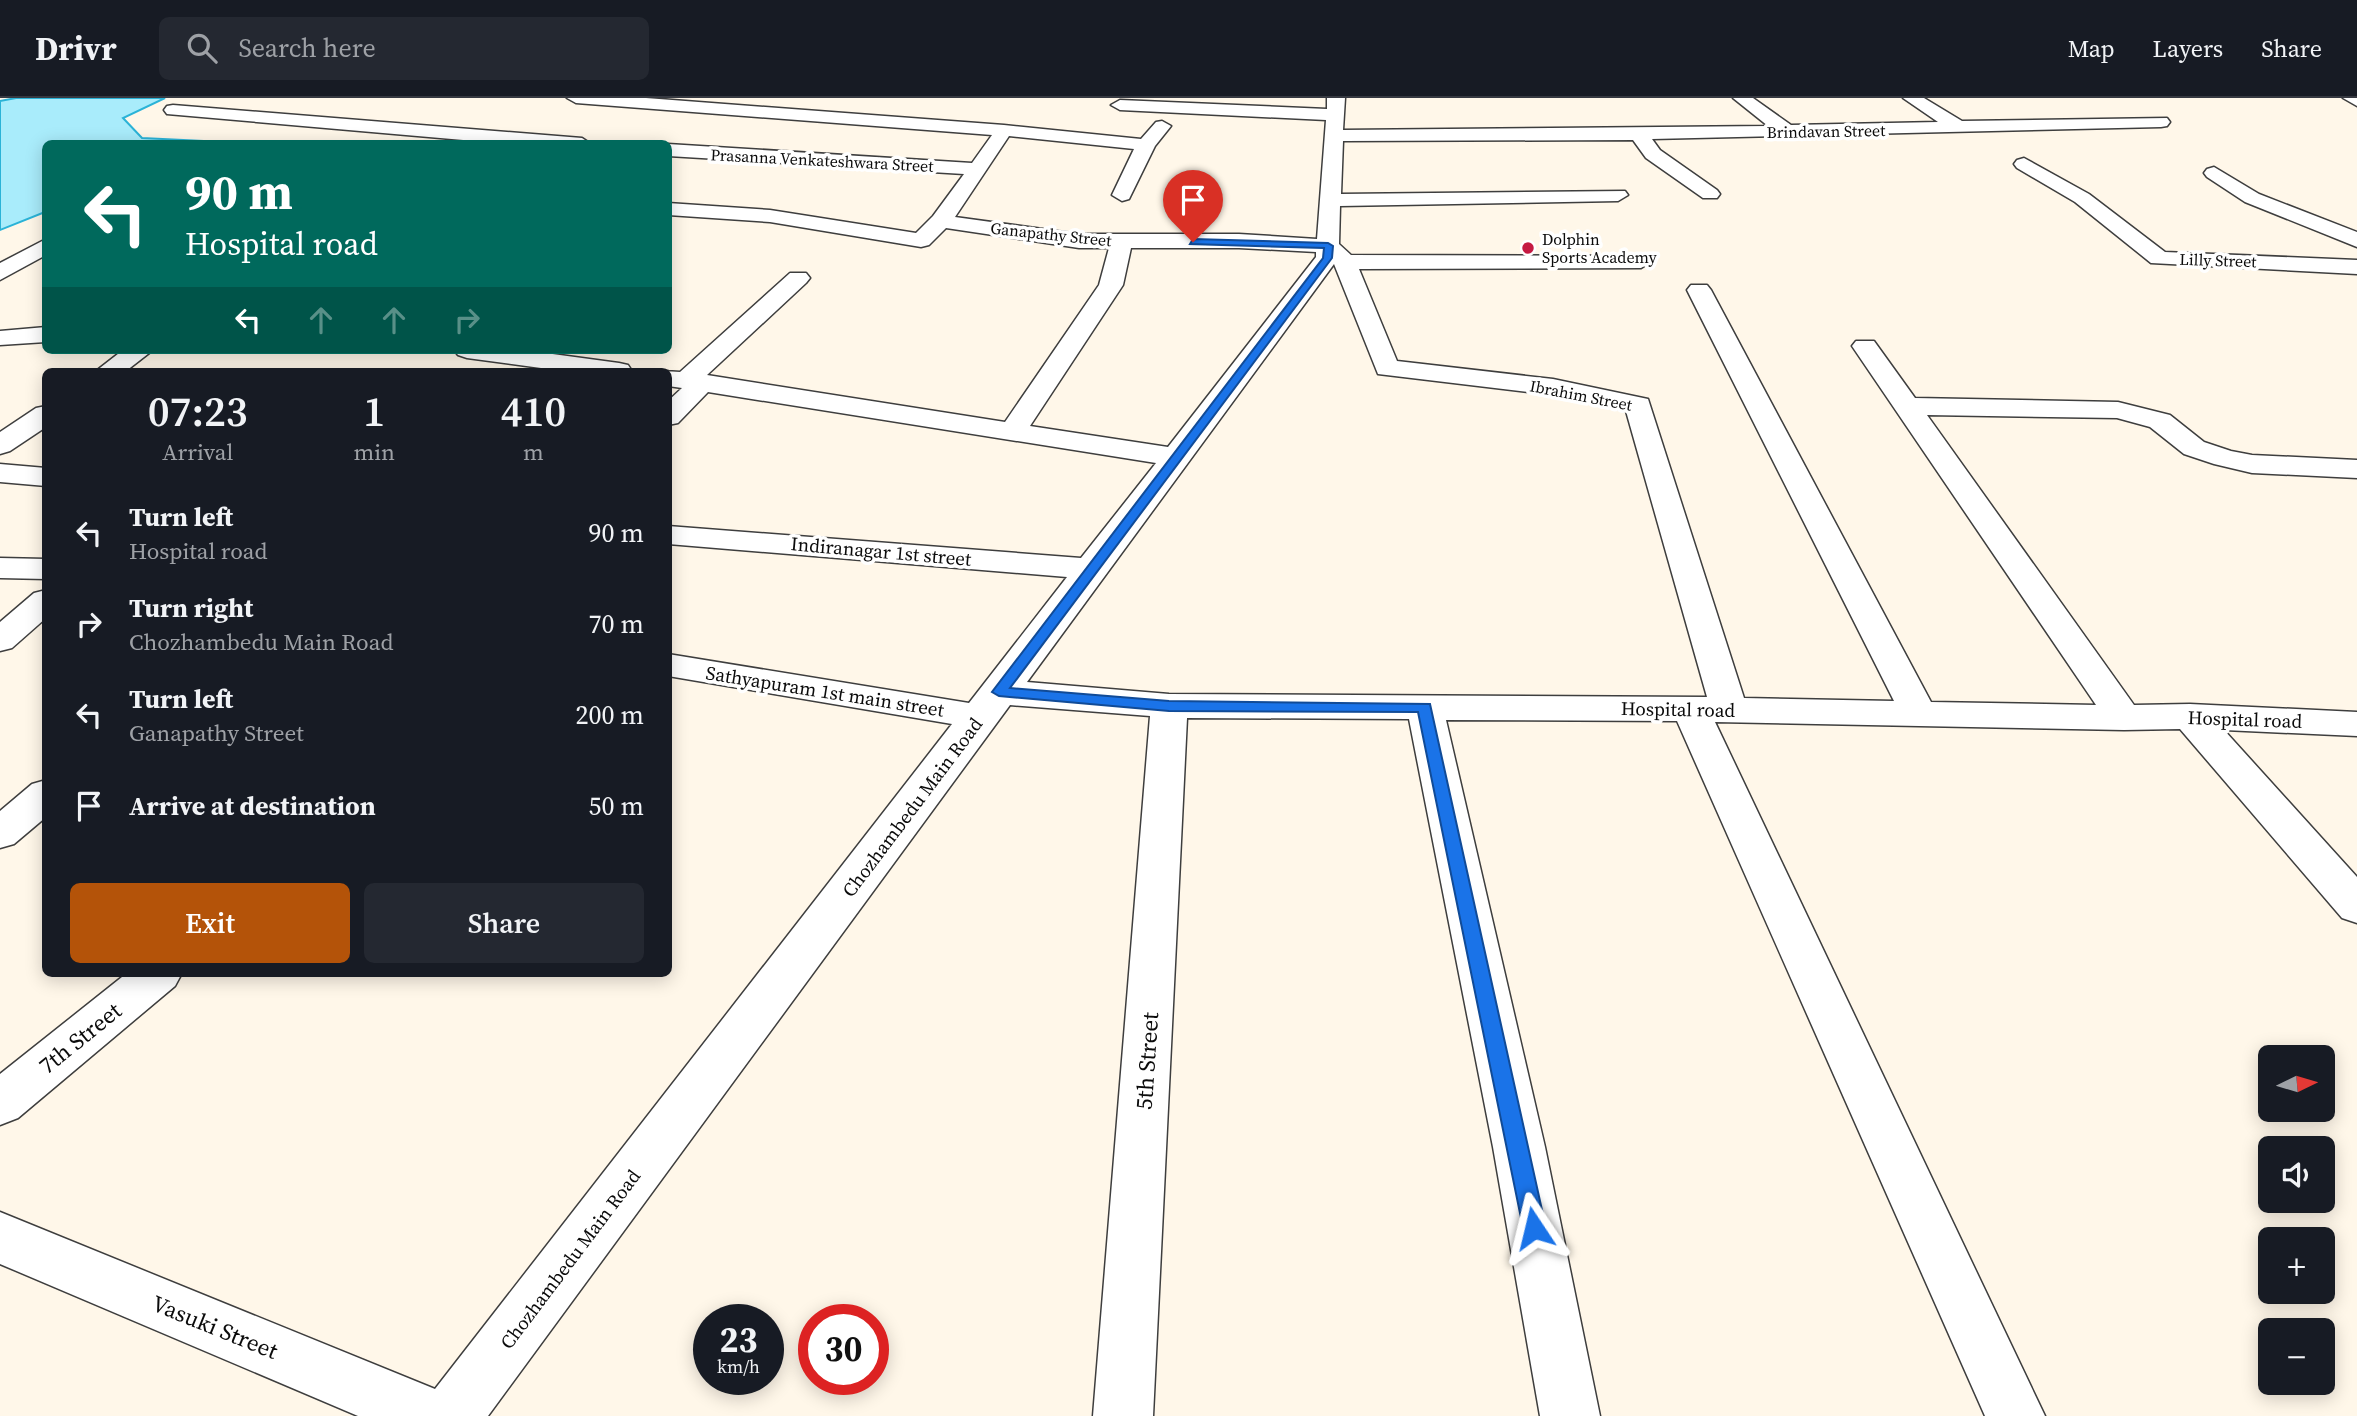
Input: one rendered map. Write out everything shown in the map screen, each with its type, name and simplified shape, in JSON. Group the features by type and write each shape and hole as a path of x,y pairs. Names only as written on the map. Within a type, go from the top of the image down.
{"street":[{"path":"576,98 643,100 824,114 1146,145"},
{"path":"824,114 847,98"},
{"path":"1742,98 1787,131"},
{"path":"1912,98 1958,127"},
{"path":"2352,98 2357,101"},
{"name":"Brindavan Street","path":"1120,106 1638,134 2161,122"},
{"path":"1122,195 1146,145 1177,108"},
{"path":"173,110 534,140"},
{"name":"Chozhambedu Main Road","path":"451,1416 1327,258 1336,254 1331,200 1335,116"},
{"path":"672,209 770,216 921,240 941,221 1004,130"},
{"path":"1638,134 1653,154 1710,194"},
{"name":"Prasanna Venkateshwara Street","path":"672,150 975,169"},
{"name":"Lilly Street","path":"2024,164 2082,198 2159,258 2357,267"},
{"path":"2214,173 2252,198 2357,240"},
{"path":"1331,200 1618,195"},
{"name":"Ganapathy Street","path":"941,221 1079,241 1239,241 1336,254 1641,261"},
{"path":"1013,431 1111,285 1121,242"},
{"path":"0,273 42,247"},
{"name":"Ibrahim Street","path":"1336,254 1387,368 1553,387 1639,405 1709,709"},
{"path":"672,409 686,380 798,278"},
{"path":"1699,290 1919,714"},
{"path":"0,315 42,316"},
{"path":"0,338 42,334"},
{"path":"1865,346 2124,718"},
{"path":"113,368 134,354"},
{"path":"533,354 604,368"},
{"path":"686,380 1176,457"},
{"path":"1908,407 2118,410 2160,421 2194,448 2224,458 2252,464 2357,470"},
{"path":"0,445 42,417"},
{"path":"0,473 42,477"},
{"name":"Indiranagar 1st street","path":"672,535 1092,569"},
{"path":"0,568 42,569"},
{"path":"0,639 42,603"},
{"name":"Sathyapuram 1st main street","path":"672,665 990,704"},
{"name":"Hospital road","path":"990,704 1709,709 2124,718 2190,716 2357,724"},
{"name":"5th Street","path":"1122,1416 1169,706"},
{"path":"1425,707 1519,1147 1570,1416"},
{"path":"1709,709 2015,1416"},
{"path":"2190,716 2357,906"},
{"path":"0,833 42,797"},
{"name":"7th Street","path":"0,1103 154,977"},
{"name":"Vasuki Street","path":"0,1238 429,1416"}],"water":[{"path":"16,98 165,98 123,118 142,138 183,140 42,140 42,213 0,230 0,101"}],"place":[{"name":"Dolphin Sports Academy","path":"1528,248"}],"route":[{"path":"1193,242 1239,241 1328,246 1327,258 999,692 1169,706 1425,707 1514,1121 1534,1228"}]}
